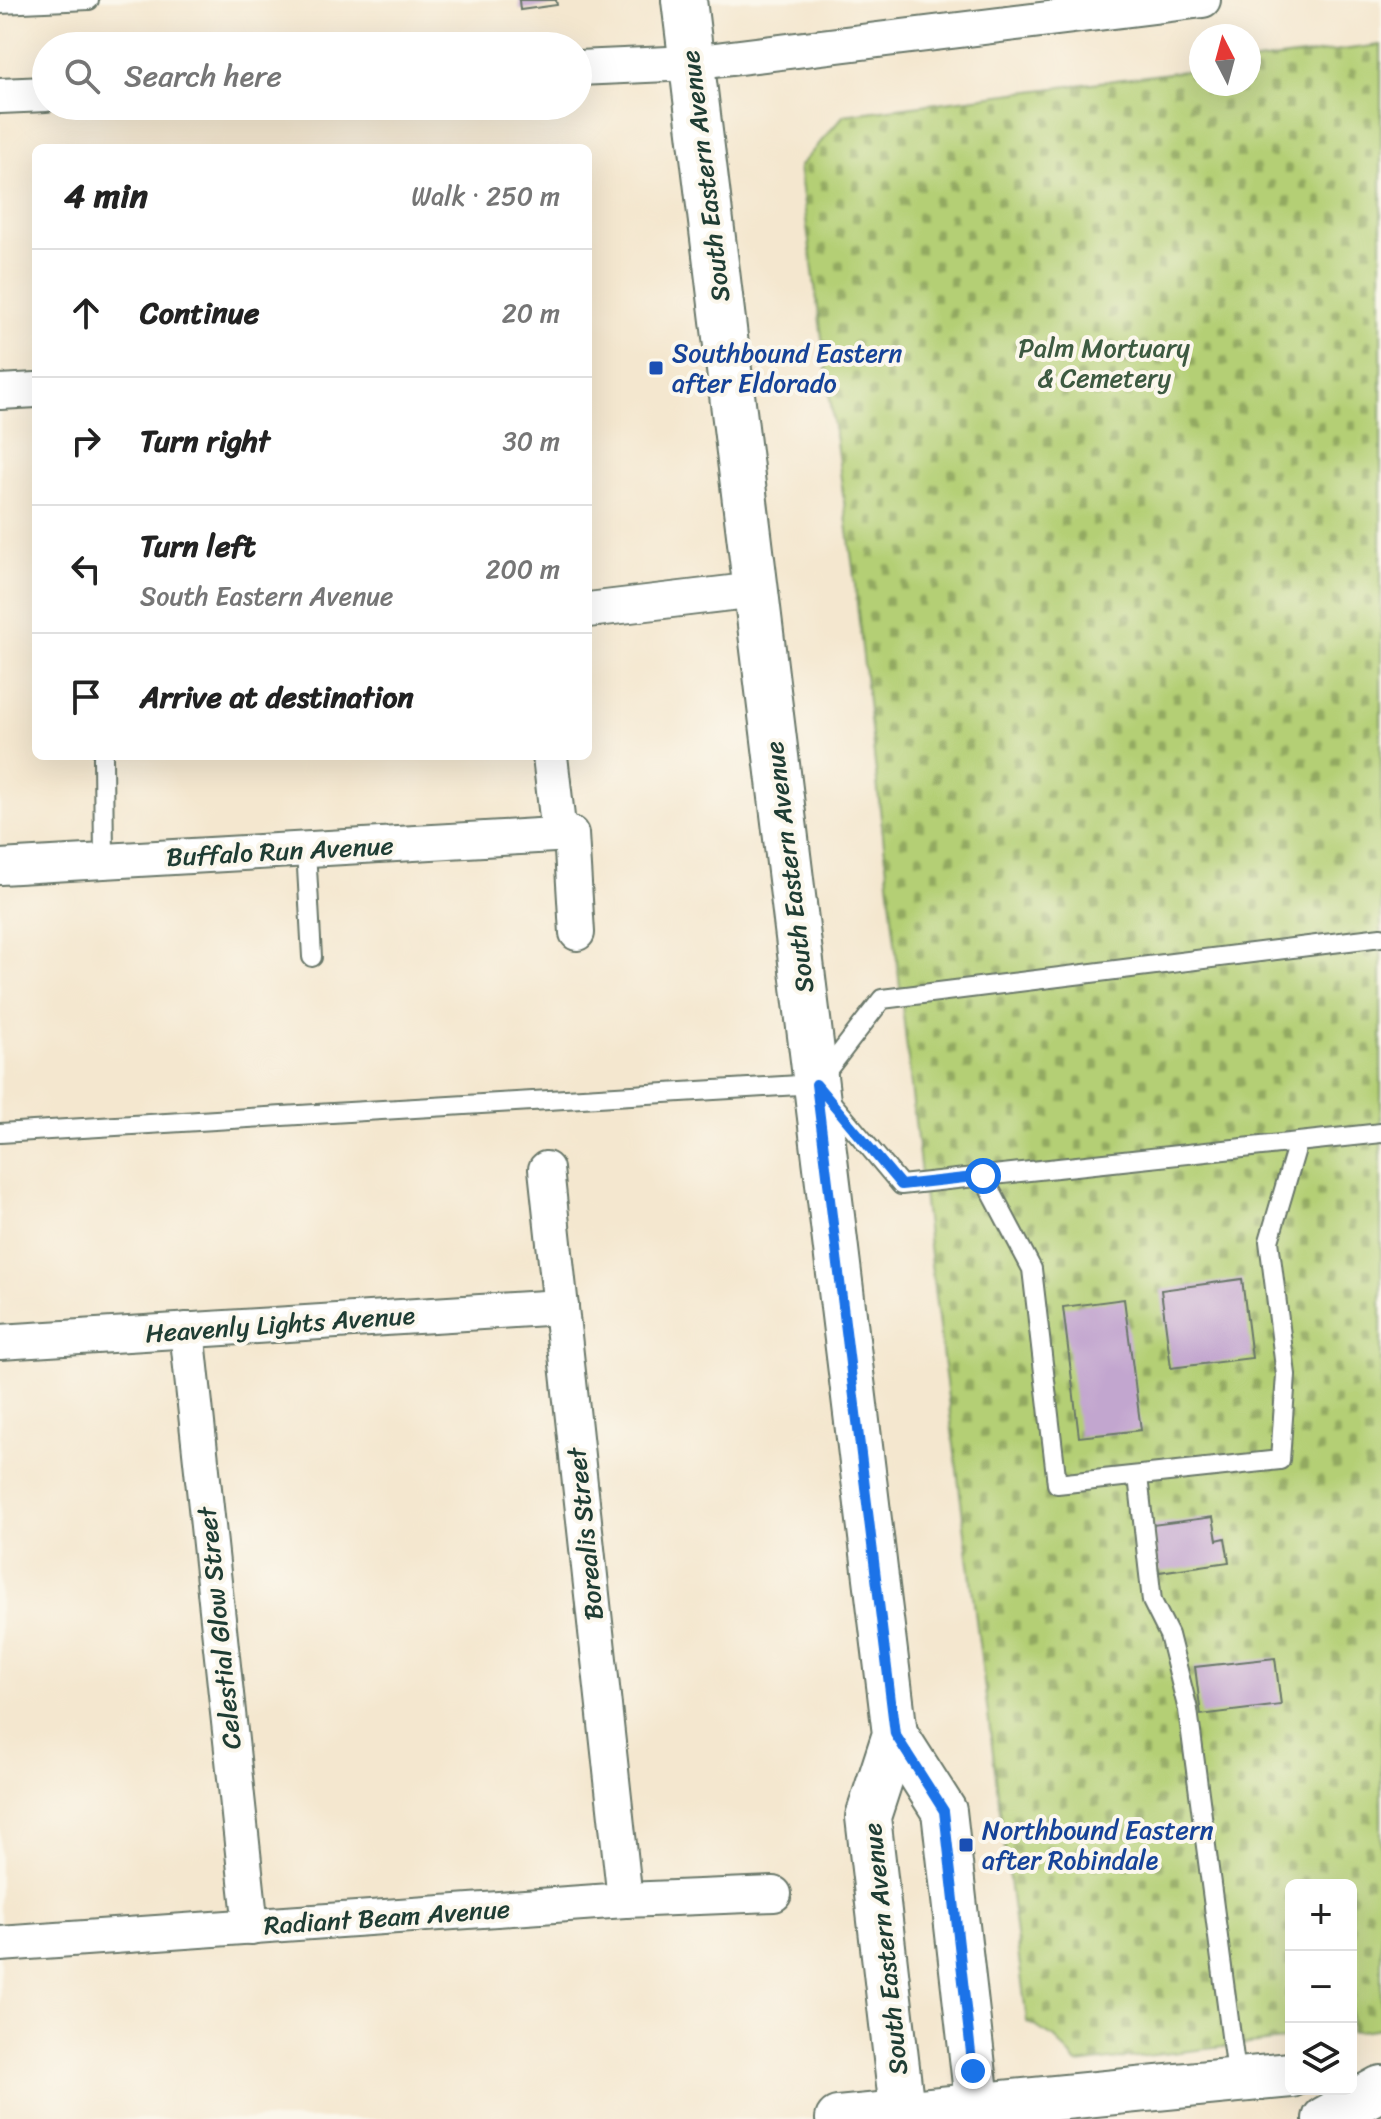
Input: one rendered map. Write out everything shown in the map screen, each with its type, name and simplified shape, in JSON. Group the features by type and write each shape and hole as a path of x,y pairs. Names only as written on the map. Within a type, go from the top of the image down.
{"main road":[{"name":"South Eastern Avenue","path":"684,0 895,1734 868,1817 903,2116"},
{"name":"South Eastern Avenue","path":"895,1734 944,1811 978,2113"},
{"path":"838,2119 978,2113 1285,2076"},
{"path":"1357,2082 1381,2087"},
{"path":"1325,2119 1381,2087"}],"street":[{"path":"592,67 691,63 1203,0"},
{"path":"0,96 32,95"},
{"path":"0,392 32,390"},
{"path":"592,610 756,590"},
{"path":"550,760 559,835 571,834 577,933"},
{"name":"Buffalo Run Avenue","path":"0,867 559,835"},
{"name":"Borealis Street","path":"546,1169 625,1900"},
{"name":"Heavenly Lights Avenue","path":"0,1342 561,1307"},
{"name":"Celestial Glow Street","path":"187,1330 251,1927"},
{"name":"Radiant Beam Avenue","path":"0,1944 625,1900 774,1894"}],"lane":[{"path":"0,4 89,0"},
{"path":"103,760 104,861"},
{"path":"306,850 312,957"},
{"path":"0,1133 816,1084 882,999 1381,937"},
{"path":"816,1084 901,1185 1381,1133"},
{"path":"983,1176 1032,1269 1057,1484 1138,1476 1280,1460 1286,1375 1269,1241 1298,1142"},
{"path":"1138,1476 1152,1601 1169,1635 1188,1710 1237,2081"}],"green space":[{"name":"Palm Mortuary & Cemetery","path":"1381,45 1381,2028 1357,2031 1357,1879 1285,1879 1285,2040 1077,2064 1055,2038 1027,2022 931,1264 853,568 799,167 844,115 1189,71 1189,96 1261,96 1261,60"}],"building":[{"path":"519,0 556,0 557,5 520,10"},
{"path":"1242,1279 1252,1358 1171,1368 1161,1290"},
{"path":"1124,1299 1141,1430 1079,1437 1063,1307"},
{"path":"1213,1517 1217,1540 1225,1538 1229,1562 1159,1572 1152,1525"},
{"path":"1275,1658 1281,1705 1201,1715 1195,1667"}],"place":[{"name":"Southbound Eastern after Eldorado","path":"656,368"},
{"name":"Northbound Eastern after Robindale","path":"966,1845"}],"route":[{"path":"973,2071 944,1811 895,1734 816,1084 901,1185 983,1176"}]}
